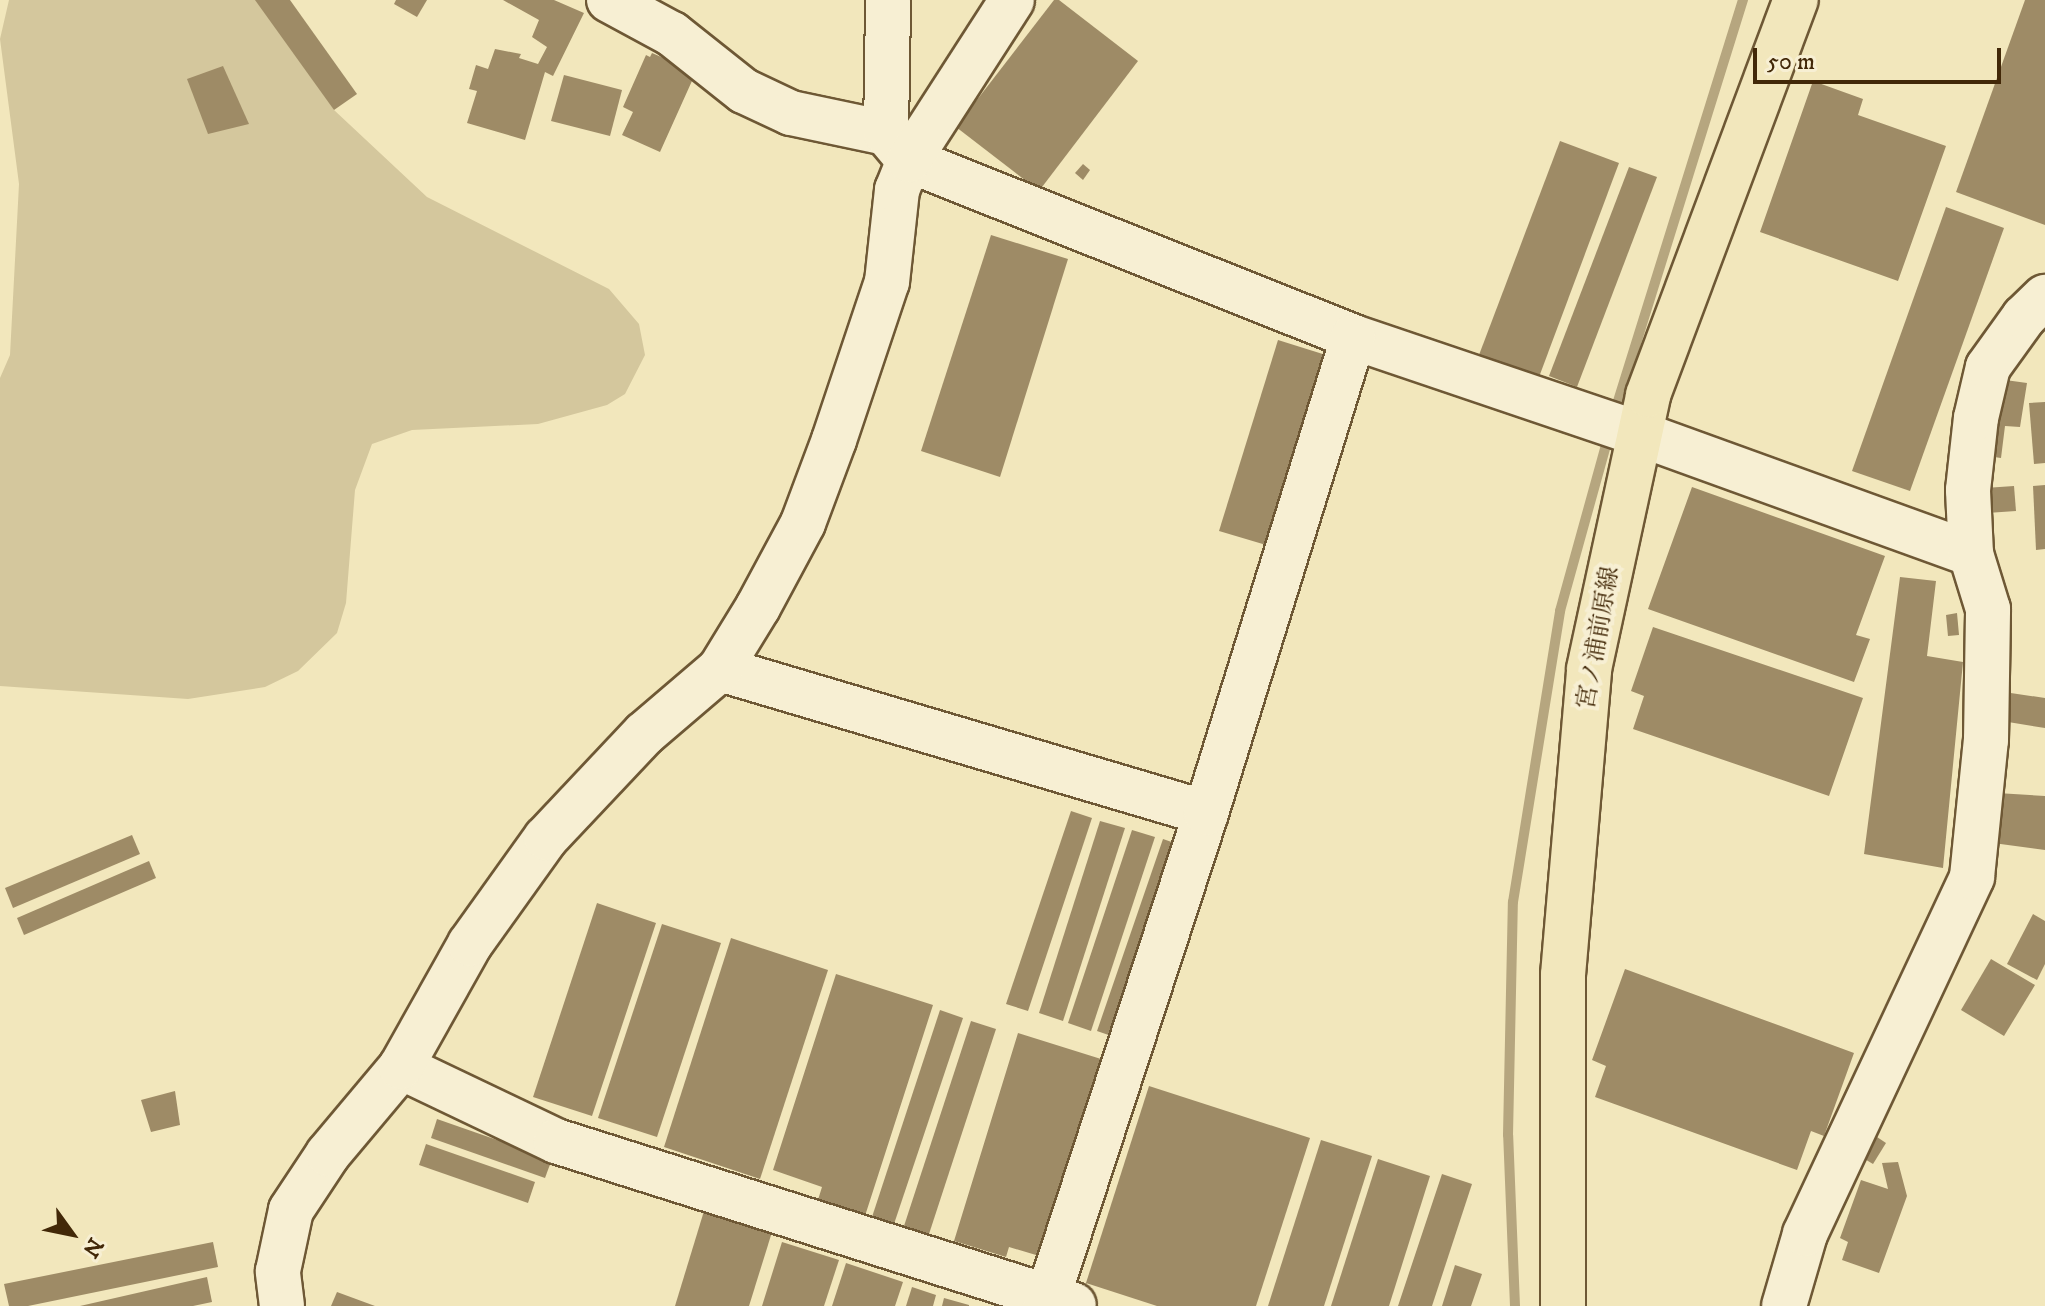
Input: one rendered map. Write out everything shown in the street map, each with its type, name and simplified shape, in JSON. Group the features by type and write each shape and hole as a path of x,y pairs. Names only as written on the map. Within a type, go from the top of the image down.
{"main road":[{"name":"宮ノ浦前原線","path":"1563,1306 1563,975 1589,669 1648,395 1796,0"}],"street":[{"path":"609,0 672,34 744,91 791,113 898,146 1353,337 1640,434 1971,554"},
{"path":"282,1306 278,1271 291,1210 328,1154 401,1067 470,944 546,838 644,734 720,669 803,523 887,282 897,190 898,146 888,0"},
{"path":"898,146 1012,0"},
{"path":"1784,1306 1805,1234 1972,877 1986,740 1988,609 1971,554 1968,490 1976,418 1988,367 2024,317 2045,297"},
{"path":"401,1067 556,1141 1056,1303 1353,337"},
{"path":"720,669 1206,813"}],"shaded area":[{"path":"9,0 273,0 334,110 427,197 609,289 639,324 645,355 625,394 607,405 538,424 412,430 372,444 355,490 346,603 337,633 298,671 265,687 188,699 0,686 0,378 10,355 19,184 0,39"}],"building":[{"path":"255,0 290,0 357,94 334,110"},
{"path":"396,0 427,0 417,17 394,4"},
{"path":"503,0 554,0 584,13 553,76 545,72 525,140 467,123 477,91 469,89 476,65 488,69 495,49 521,54 519,58 538,64 547,47 532,37 539,20"},
{"path":"1054,0 1059,0 1138,61 1039,191 956,127"},
{"path":"2025,0 2045,0 2045,225 1956,192"},
{"path":"652,53 696,72 660,152 622,135 633,112 623,107 646,55 650,57"},
{"path":"223,66 249,124 208,134 187,79"},
{"path":"564,75 622,90 610,136 551,121"},
{"path":"1813,81 1863,99 1858,115 1946,146 1898,281 1760,232"},
{"path":"1560,141 1619,163 1539,377 1479,355"},
{"path":"1083,164 1090,170 1083,180 1075,173"},
{"path":"1629,167 1657,177 1577,387 1549,376"},
{"path":"1946,207 2004,228 1910,491 1852,471"},
{"path":"991,235 1068,259 1000,477 921,451"},
{"path":"1278,340 1345,361 1286,551 1219,531"},
{"path":"1998,379 2027,383 2020,427 2005,426 2001,458 1987,456"},
{"path":"2045,402 2045,463 2034,464 2029,403"},
{"path":"2045,485 2045,549 2036,550 2033,486"},
{"path":"2014,486 2016,511 1987,513 1985,488"},
{"path":"1692,487 1885,556 1856,635 1870,639 1854,682 1648,609"},
{"path":"1900,577 1936,581 1927,656 1963,662 1943,868 1864,854"},
{"path":"1957,613 1959,635 1948,636 1946,615"},
{"path":"1653,627 1863,698 1829,796 1633,729 1644,696 1631,691"},
{"path":"2004,692 2045,698 2045,728 2002,721"},
{"path":"1997,793 2045,796 2045,850 1993,843"},
{"path":"1071,811 1092,818 1028,1011 1006,1004"},
{"path":"1100,821 1125,828 1063,1021 1039,1013"},
{"path":"1132,830 1155,837 1091,1031 1068,1023"},
{"path":"132,835 140,854 13,908 5,888"},
{"path":"1163,839 1189,848 1123,1040 1097,1031"},
{"path":"149,861 156,878 24,935 17,918"},
{"path":"597,903 656,923 592,1116 533,1097"},
{"path":"2033,914 2045,921 2045,964 2037,980 2007,964"},
{"path":"662,924 721,943 657,1137 598,1118"},
{"path":"731,938 828,970 760,1179 664,1147"},
{"path":"1991,959 2035,985 2004,1036 1961,1010"},
{"path":"1625,969 1854,1053 1824,1136 1811,1131 1797,1170 1595,1097 1606,1066 1592,1060"},
{"path":"836,974 933,1005 864,1219 817,1203 822,1187 773,1170"},
{"path":"940,1010 963,1018 894,1224 872,1217"},
{"path":"971,1021 996,1029 929,1234 904,1226"},
{"path":"1018,1033 1117,1064 1056,1261 1009,1247 1006,1257 954,1241"},
{"path":"1149,1086 1310,1138 1256,1306 1157,1306 1086,1283"},
{"path":"175,1091 180,1125 151,1132 141,1100"},
{"path":"437,1119 552,1159 545,1178 431,1138"},
{"path":"1877,1137 1886,1143 1873,1164 1863,1158"},
{"path":"1321,1140 1372,1156 1324,1306 1268,1306"},
{"path":"426,1144 535,1182 528,1203 419,1165"},
{"path":"1378,1159 1430,1176 1389,1306 1331,1306"},
{"path":"1898,1162 1907,1196 1879,1273 1842,1260 1848,1242 1840,1238 1861,1180 1888,1189 1882,1163"},
{"path":"1442,1174 1472,1184 1432,1306 1398,1306"},
{"path":"704,1211 772,1232 749,1306 675,1306"},
{"path":"213,1242 218,1267 28,1306 9,1306 4,1284"},
{"path":"782,1242 839,1260 824,1306 762,1306"},
{"path":"846,1263 903,1282 895,1306 832,1306"},
{"path":"1455,1265 1482,1274 1471,1306 1442,1306"},
{"path":"207,1277 212,1302 193,1306 80,1306"},
{"path":"912,1287 936,1295 933,1306 906,1306"},
{"path":"337,1292 375,1306 331,1306"},
{"path":"944,1298 969,1305 969,1306 942,1306"}],"waterway":[{"path":"1614,414 1743,0"},
{"path":"1515,1306 1508,1135 1513,902 1560,611 1609,434"}]}
